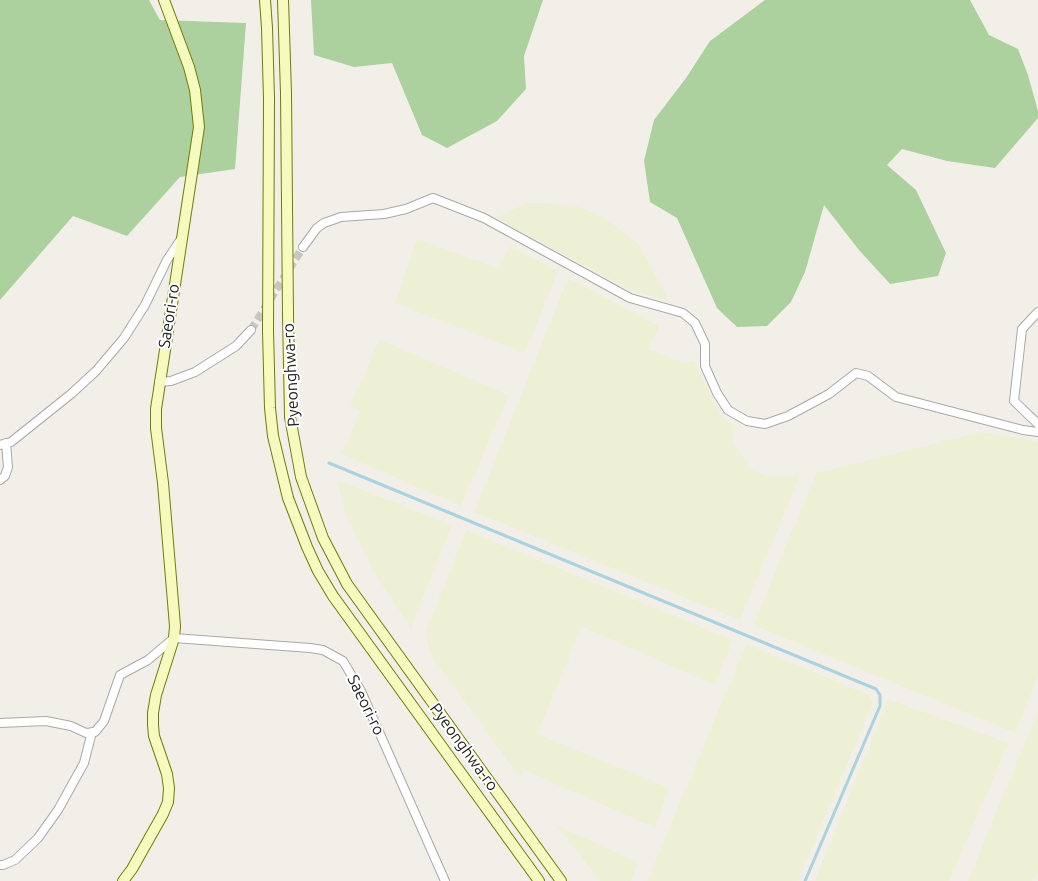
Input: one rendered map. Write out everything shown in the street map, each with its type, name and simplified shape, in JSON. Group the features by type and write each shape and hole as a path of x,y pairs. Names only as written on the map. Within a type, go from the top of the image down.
{"main road":[{"name":"Saeori-ro","path":"123,881 152,834 168,802 169,788 154,736 153,713 156,695 174,638 175,626 163,483 156,428 156,408 198,141 198,109 189,67 164,0"},
{"name":"Pyeonghwa-ro","path":"265,0 269,98 268,331 270,408 273,436 288,498 318,571 333,596 539,881"},
{"name":"Pyeonghwa-ro","path":"283,0 290,417 301,477 323,538 347,584 561,881"}],"street":[{"path":"303,247 317,228 324,223 341,217 384,214 406,209 433,198 484,218 630,298 683,313 695,323 704,344 705,366 717,393 728,410 747,421 765,424 788,416 829,394 856,372 868,376 896,398 1038,432"},
{"path":"0,480 5,476 8,467 3,444 11,442 71,394 96,371 124,338 146,305 168,260 182,238"},
{"path":"1038,312 1022,330 1014,401 1038,424"},
{"path":"159,382 171,381 195,372 236,346 252,330"},
{"path":"0,723 46,721 71,726 86,733 95,732 104,721 120,675 148,660 174,638"},
{"name":"Saeori-ro","path":"174,638 310,648 323,650 343,661 361,691 445,881"},
{"path":"0,865 15,860 38,838 58,810 84,763 92,732"}],"green space":[{"path":"0,0 149,0 160,20 246,23 235,169 180,177 127,236 73,216 0,300"},
{"path":"311,0 543,0 524,56 526,89 497,121 447,148 422,135 392,63 354,67 314,55"},
{"path":"765,0 970,0 989,35 1018,49 1028,75 1038,111 1038,118 995,168 947,161 902,149 887,165 916,190 946,253 938,276 890,284 859,250 824,205 805,272 791,302 767,326 737,327 717,308 677,218 650,202 644,161 654,120 686,78 710,41"},
{"path":"526,203 576,206 600,215 639,244 668,301 632,291 496,218"},
{"path":"417,239 498,268 510,246 558,271 525,353 395,303"},
{"path":"568,278 659,326 649,349 684,363 694,361 720,414 734,427 732,441 752,470 766,476 800,476 740,620 474,512"},
{"path":"379,339 509,395 461,506 341,454 360,411 350,406"},
{"path":"980,432 1038,441 1038,677 1015,733 753,625 816,473"},
{"path":"337,480 452,525 411,628 377,577 346,515"},
{"path":"466,530 733,640 715,685 582,627 537,734 669,788 655,828 524,770 520,778 431,655 425,634"},
{"path":"746,644 869,695 873,703 798,881 647,881"},
{"path":"888,699 1009,743 949,881 815,881"},
{"path":"1038,710 1038,875 1031,881 968,881"},
{"path":"556,825 638,862 631,881 600,881"}],"waterway":[{"path":"329,463 876,689 880,695 880,706 805,881"}],"tunnel":[{"path":"251,330 303,247"}]}
